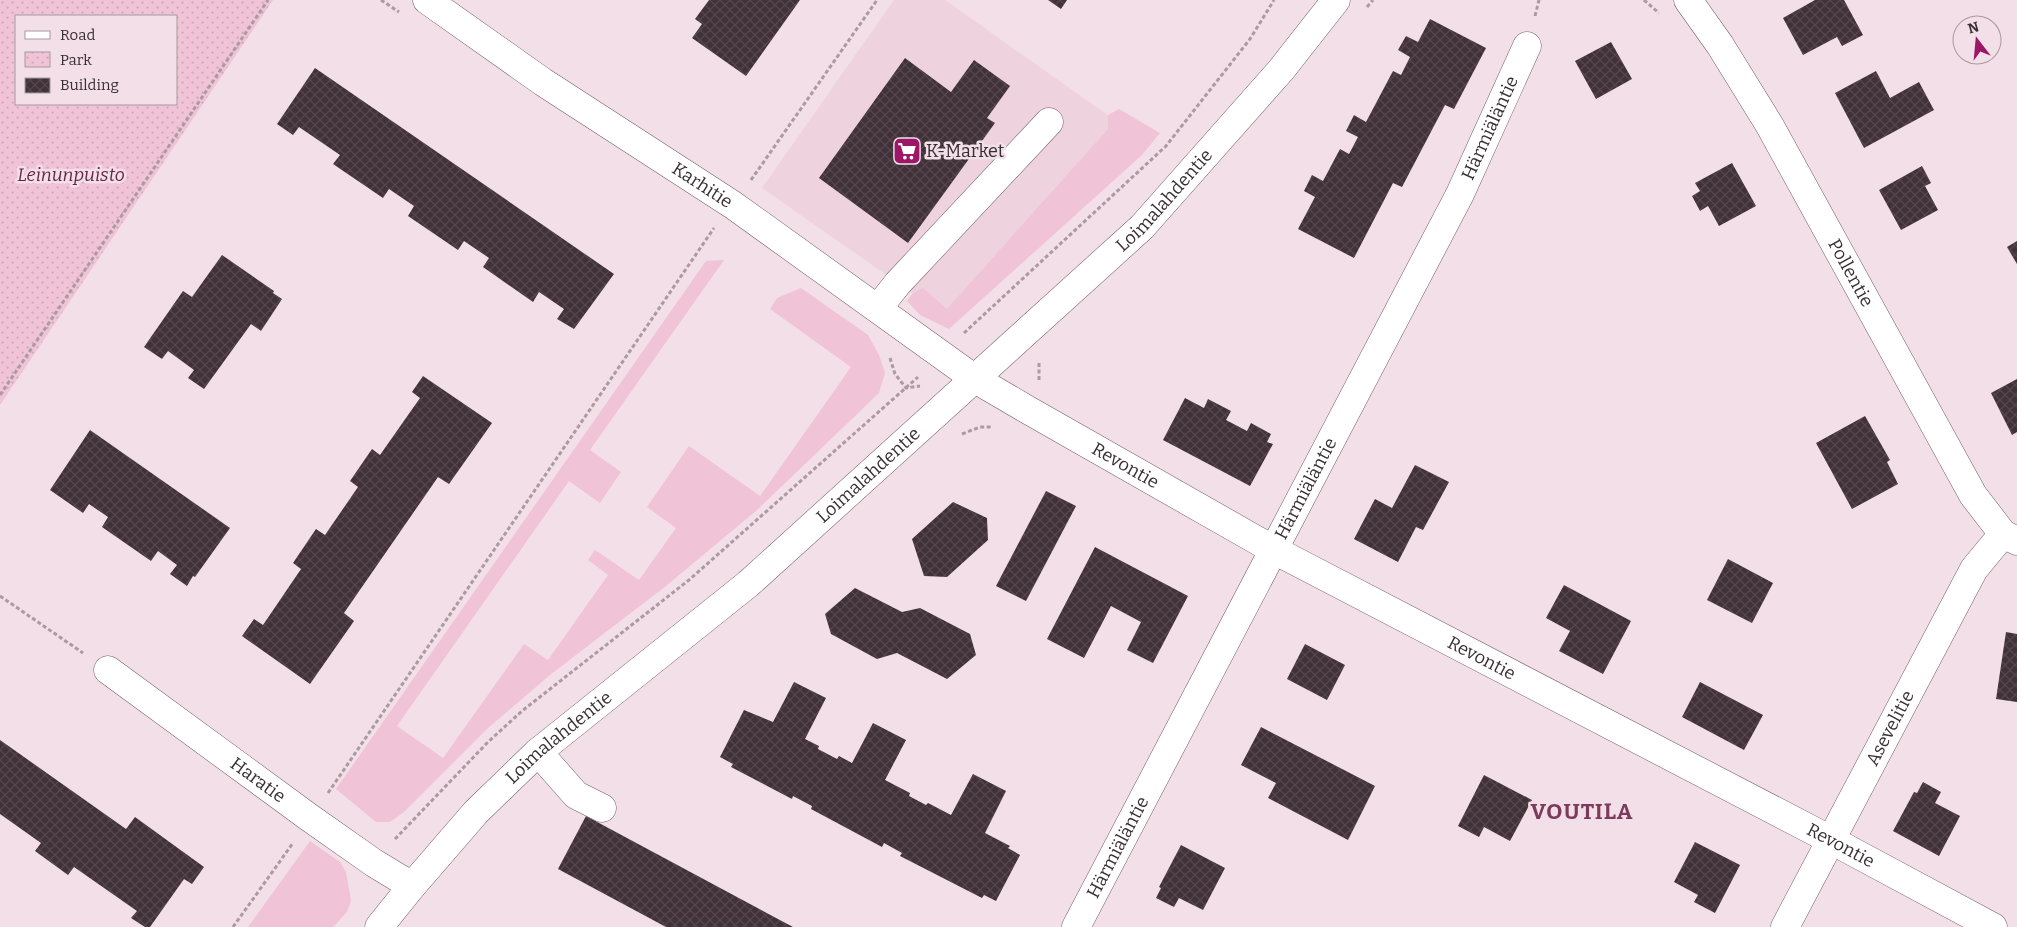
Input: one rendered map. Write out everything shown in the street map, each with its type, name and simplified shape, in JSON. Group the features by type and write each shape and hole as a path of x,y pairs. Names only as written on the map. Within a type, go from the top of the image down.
{"street":[{"name":"Karhitie","path":"427,0 543,82 733,206 975,379"},
{"name":"Loimalahdentie","path":"379,927 476,812 538,752 748,584 1142,227 1281,70 1336,0"},
{"name":"Pollentie","path":"1688,0 1720,45 1770,126 1973,495 2010,537"},
{"name":"Härmiäläntie","path":"1076,927 1460,194 1527,46"},
{"path":"878,308 898,283 1049,122"},
{"name":"Revontie","path":"975,379 1274,550 1994,927"},
{"name":"Asevelitie","path":"1785,927 1974,569 2010,537"},
{"name":"Haratie","path":"108,670 310,818 374,863 412,886"},
{"path":"538,752 576,795 602,808"}],"path":[{"path":"0,395 268,0"},
{"path":"233,927 310,818 713,229 733,206 877,0"},
{"path":"374,863 402,830 488,742 522,711 689,580 942,355 1166,146 1250,39 1274,0"},
{"path":"0,596 108,670"}],"shaded area":[{"path":"894,0 945,0 1123,126 945,316 762,188"}],"green space":[{"name":"Leinunpuisto","path":"0,0 273,0 0,405"},
{"path":"1119,109 1160,133 1142,155 949,329 920,315 907,301 913,293 923,288 947,309 1108,129 1108,115"},
{"path":"724,260 590,450 621,472 600,503 569,481 397,726 443,758 524,644 548,660 608,575 588,560 595,550 639,580 676,528 647,507 689,446 760,496 851,367 770,309 777,298 801,288 868,335 879,355 885,373 879,393 757,510 666,586 550,675 488,728 404,812 390,822 376,822 336,789 706,261"},
{"path":"310,841 340,862 346,872 351,901 347,912 333,927 248,927"}],"building":[{"path":"709,0 800,0 746,76 692,38 702,24 695,19"},
{"path":"1048,0 1067,0 1061,9"},
{"path":"1815,0 1844,0 1863,35 1842,46 1837,37 1803,55 1783,18"},
{"path":"1430,19 1486,48 1454,109 1445,105 1402,187 1393,183 1354,258 1298,229 1315,197 1304,191 1312,175 1323,181 1340,149 1349,154 1358,137 1346,131 1354,115 1366,122 1393,71 1401,75 1410,57 1398,50 1406,36 1418,42"},
{"path":"1611,42 1632,79 1596,99 1575,61"},
{"name":"K-Market","path":"905,58 951,92 974,60 1010,86 987,118 995,123 908,243 819,178"},
{"path":"315,68 614,274 574,329 557,319 564,309 539,292 533,302 483,267 489,258 464,241 458,250 408,216 414,206 389,189 383,198 333,164 340,155 299,127 293,135 277,124"},
{"path":"1876,71 1890,98 1919,82 1934,110 1864,148 1835,93"},
{"path":"1732,163 1756,206 1719,226 1708,206 1700,211 1692,196 1700,191 1695,183"},
{"path":"1922,166 1931,183 1925,186 1938,210 1901,230 1879,190"},
{"path":"2017,241 2017,264 2007,247"},
{"path":"222,255 274,291 273,293 282,299 261,331 251,324 204,389 188,378 194,370 168,351 162,359 144,347 183,291 192,297"},
{"path":"423,376 492,423 449,484 438,477 344,613 354,621 310,684 242,636 254,619 263,625 301,569 293,563 316,529 325,535 358,487 350,481 372,449 380,455 420,398 412,392"},
{"path":"2017,379 2017,432 2012,435 1991,393"},
{"path":"1185,398 1204,408 1208,399 1231,411 1226,420 1247,431 1251,423 1271,434 1267,442 1273,444 1250,486 1163,440"},
{"path":"1865,416 1890,460 1887,462 1898,484 1852,509 1816,443"},
{"path":"90,430 230,528 187,586 170,574 177,565 158,551 151,561 102,527 108,517 89,504 83,513 50,490"},
{"path":"1415,465 1449,482 1423,530 1416,527 1398,562 1354,539 1375,499 1392,508"},
{"path":"1046,491 1076,506 1026,601 996,586"},
{"path":"953,502 987,518 988,540 947,577 924,576 912,539"},
{"path":"1095,547 1188,596 1153,663 1127,650 1141,622 1111,606 1084,658 1047,639"},
{"path":"1728,559 1773,583 1752,623 1707,600"},
{"path":"1564,585 1631,621 1603,674 1559,651 1570,631 1546,618"},
{"path":"855,588 902,612 920,608 970,634 976,655 947,679 897,653 877,659 831,634 825,614"},
{"path":"2006,632 2017,634 2017,702 1996,699"},
{"path":"1305,644 1345,665 1327,700 1287,679"},
{"path":"794,682 826,698 805,739 819,746 818,749 837,759 839,756 852,763 873,723 906,740 885,780 910,793 909,796 926,805 928,803 951,815 973,774 1006,791 985,833 1010,846 1008,848 1020,855 996,901 984,895 982,898 900,856 902,853 884,843 882,847 811,809 812,806 793,796 792,799 731,767 733,764 720,757 744,710 773,722"},
{"path":"1700,682 1763,715 1744,750 1682,717"},
{"path":"1261,727 1375,786 1348,840 1268,798 1276,783 1241,765"},
{"path":"0,740 126,829 135,817 204,867 192,884 184,879 150,927 145,927 131,918 137,911 74,867 68,875 35,851 41,843 0,814"},
{"path":"1484,775 1532,800 1510,841 1484,827 1479,837 1458,826"},
{"path":"1923,782 1941,792 1935,803 1960,816 1939,856 1893,831 1914,792 1917,793"},
{"path":"586,816 793,927 666,927 558,869"},
{"path":"1695,842 1740,865 1715,913 1694,902 1698,895 1674,882"},
{"path":"1181,845 1225,868 1203,910 1179,898 1174,907 1156,898 1161,888 1159,887"}],"place":[{"name":"K-Market","path":"907,151"}],"district":[{"name":"VOUTILA","path":"1582,811"}]}
